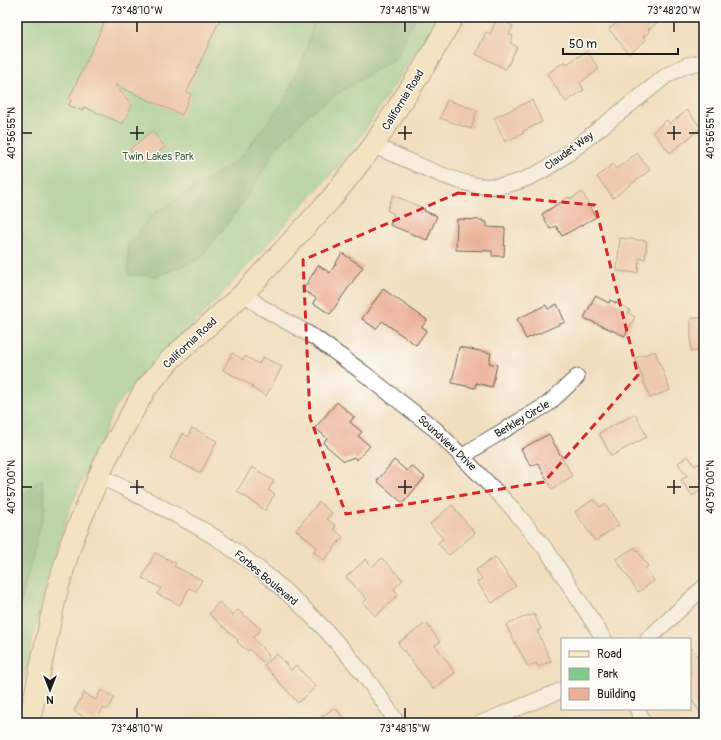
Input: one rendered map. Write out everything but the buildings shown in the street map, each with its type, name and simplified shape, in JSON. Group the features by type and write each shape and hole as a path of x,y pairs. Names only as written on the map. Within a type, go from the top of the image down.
{"main road":[{"name":"California Road","path":"29,723 58,587 72,541 126,421 154,377 171,359 244,293 331,199 373,146 424,67 453,17"}],"street":[{"name":"Claudet Way","path":"373,146 456,180 468,183 488,186 522,180 557,162 667,76 687,65 704,62"},
{"name":"Soundview Drive","path":"244,293 261,306 314,337 361,371 436,430 464,456 513,510 548,552 603,638"},
{"name":"Berkley Circle","path":"464,456 481,444 548,404 577,377"},
{"name":"Forbes Boulevard","path":"100,476 167,510 217,539 256,566 290,596 343,651 387,706 397,723"},
{"path":"649,638 704,587"},
{"path":"481,723 561,690"},
{"path":"638,710 644,723"}],"highlighted area":[{"path":"458,193 595,205 638,375 544,482 346,514 310,418 303,260"}],"green space":[{"name":"Twin Lakes Park","path":"17,17 438,17 349,154 215,301 117,404 69,510 40,605 17,713"},
{"path":"315,17 416,17 395,58 335,95 311,112 277,148 242,204 201,258 158,276 128,275 128,244 153,214 238,160 284,101 304,57"},
{"path":"42,478 45,508 17,617 17,501"}]}
